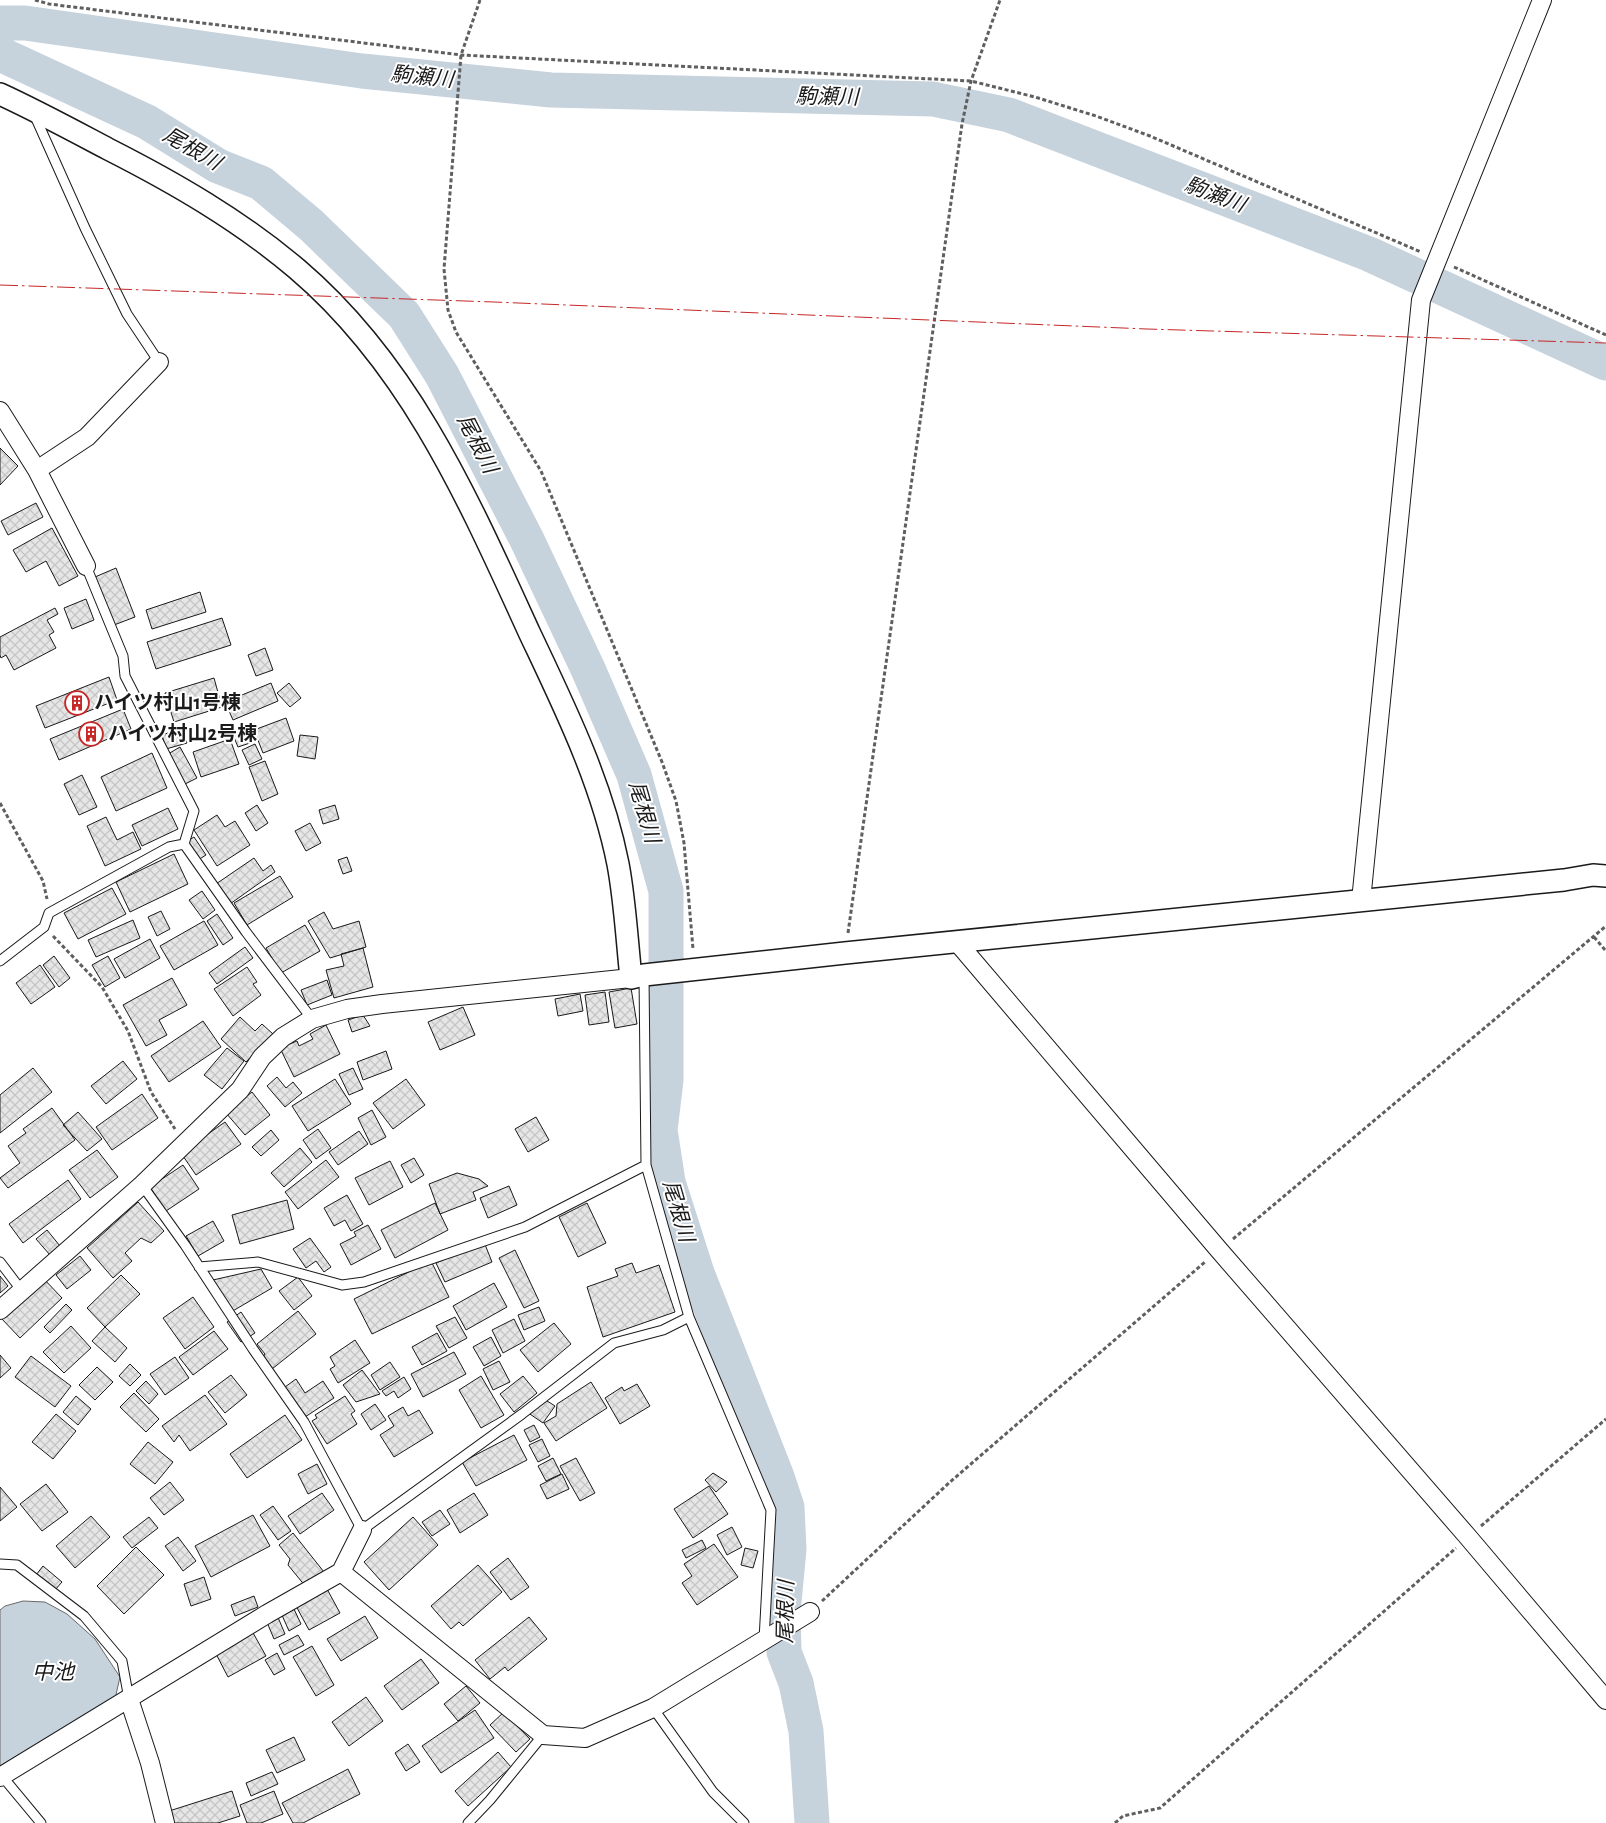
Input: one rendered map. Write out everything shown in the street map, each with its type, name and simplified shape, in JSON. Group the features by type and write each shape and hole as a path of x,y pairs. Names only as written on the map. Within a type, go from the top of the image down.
{"street":[{"path":"1361,900 1421,300 1542,0"},
{"path":"0,94 173,182 222,212 299,270 355,326 386,364 452,470 568,717 596,783 618,864 642,976"},
{"path":"37,470 87,437 159,362"},
{"path":"0,411 37,470 86,566"},
{"path":"0,1310 142,1185 240,1090 262,1058 282,1037 312,1019 382,1004 688,970 1606,876"},
{"path":"957,942 1606,1700"},
{"path":"1,1777 267,1614 341,1572 362,1530"},
{"path":"341,1572 543,1735 585,1738 653,1708 810,1612"},
{"path":"129,1699 150,1764 165,1823"}],"lane":[{"path":"32,109 85,228 127,314 159,362"},
{"path":"86,566 123,656 125,676 194,811 184,844"},
{"path":"0,961 44,927 49,913 170,847 184,844"},
{"path":"184,844 246,932 312,1019"},
{"path":"642,976 646,1166 689,1317 771,1510 764,1640"},
{"path":"199,1267 258,1262 342,1285 364,1282 525,1226 646,1166"},
{"path":"142,1185 304,1422 362,1530 522,1414 614,1343 663,1330 689,1317"},
{"path":"0,1262 22,1291"},
{"path":"0,1564 17,1565 84,1616 122,1661 129,1699"},
{"path":"653,1708 713,1792 744,1823"},
{"path":"468,1823 490,1800 543,1735"},
{"path":"1,1777 41,1823"}],"path":[{"path":"35,0 49,4 461,55 971,81 1078,110 1150,136 1435,264 1606,335"},
{"path":"480,0 461,55 460,64 444,269 448,310 456,332 541,471 662,762 676,801 684,843 688,970"},
{"path":"845,953 962,124 971,81 1000,0"},
{"path":"0,804 43,881 49,913"},
{"path":"810,1612 950,1482 1219,1250 1606,926"},
{"path":"44,927 102,987 128,1031 151,1092 185,1143"},
{"path":"1594,936 1606,951"},
{"path":"1114,1823 1123,1816 1160,1808 1468,1537 1606,1419"}],"water":[{"name":"中池","path":"23,1601 45,1602 67,1614 95,1639 120,1677 115,1699 0,1766 0,1610 5,1606"}],"building":[{"path":"0,448 18,466 0,485"},
{"path":"36,503 43,517 8,535 1,521"},
{"path":"52,528 78,576 59,586 46,561 26,572 13,550"},
{"path":"116,568 135,617 114,625 95,577"},
{"path":"200,592 206,612 152,629 146,610"},
{"path":"86,599 94,620 72,629 64,608"},
{"path":"55,608 58,614 47,620 54,632 49,635 56,648 14,670 6,655 1,658 0,637"},
{"path":"222,618 231,645 156,669 147,642"},
{"path":"265,648 273,670 256,676 248,655"},
{"name":"ハイツ村山1号棟","path":"109,677 117,700 45,728 36,706"},
{"path":"214,678 222,707 174,722 165,693"},
{"path":"271,683 278,701 233,720 225,702"},
{"path":"289,683 301,698 290,707 277,693"},
{"name":"ハイツ村山2号棟","path":"123,709 131,729 59,760 50,739"},
{"path":"286,718 294,741 263,753 254,730"},
{"path":"183,728 187,743 166,749 162,735"},
{"path":"249,730 253,742 238,747 233,735"},
{"path":"300,735 318,737 315,759 297,756"},
{"path":"230,739 239,764 201,777 193,752"},
{"path":"255,744 262,759 249,765 242,750"},
{"path":"180,747 197,778 185,784 168,754"},
{"path":"152,753 167,788 116,811 101,777"},
{"path":"265,761 278,794 262,801 249,767"},
{"path":"82,775 97,807 79,815 64,784"},
{"path":"257,805 268,823 256,831 245,813"},
{"path":"335,805 339,819 323,824 319,810"},
{"path":"168,808 178,829 142,846 132,825"},
{"path":"217,815 225,827 235,821 250,845 217,866 194,830"},
{"path":"106,817 117,840 133,832 141,849 105,866 87,826"},
{"path":"310,823 321,843 306,851 295,831"},
{"path":"194,837 206,855 198,860 186,842"},
{"path":"174,854 188,884 130,912 116,882"},
{"path":"347,857 352,871 343,874 338,860"},
{"path":"254,858 263,871 271,865 275,872 230,904 216,884"},
{"path":"280,876 293,897 247,925 234,903"},
{"path":"112,888 126,914 78,939 64,913"},
{"path":"202,891 215,910 203,919 189,900"},
{"path":"161,911 170,929 157,936 148,917"},
{"path":"324,912 333,929 359,921 366,947 330,958 308,921"},
{"path":"217,914 233,938 223,945 207,921"},
{"path":"133,920 140,938 96,957 88,940"},
{"path":"204,921 218,945 174,970 160,946"},
{"path":"305,925 320,951 281,973 266,948"},
{"path":"150,939 160,958 125,978 114,959"},
{"path":"245,947 253,958 217,984 209,973"},
{"path":"363,948 373,987 334,998 326,970 344,966 341,954"},
{"path":"54,956 70,978 59,987 43,965"},
{"path":"108,956 120,978 105,987 92,965"},
{"path":"40,965 55,987 31,1004 16,983"},
{"path":"247,967 257,982 253,984 261,995 233,1016 214,989"},
{"path":"172,978 187,1005 159,1020 167,1035 146,1046 123,1005"},
{"path":"327,980 332,995 307,1005 301,990"},
{"path":"631,988 637,1024 615,1028 609,992"},
{"path":"605,992 609,1022 589,1025 585,995"},
{"path":"580,994 583,1011 558,1016 555,999"},
{"path":"463,1007 475,1035 440,1050 428,1022"},
{"path":"363,1015 370,1026 352,1032 348,1020"},
{"path":"240,1017 255,1031 262,1024 273,1034 246,1062 221,1039"},
{"path":"203,1021 221,1047 169,1082 151,1056"},
{"path":"326,1025 340,1054 294,1077 280,1048 297,1041 299,1046 313,1039 310,1034"},
{"path":"227,1048 244,1061 222,1089 204,1075"},
{"path":"386,1051 392,1069 363,1080 357,1062"},
{"path":"123,1061 137,1079 106,1104 91,1086"},
{"path":"33,1068 52,1092 0,1133 0,1095"},
{"path":"353,1068 363,1089 349,1095 339,1074"},
{"path":"277,1077 286,1088 293,1082 302,1093 285,1107 267,1086"},
{"path":"335,1079 351,1104 308,1131 292,1106"},
{"path":"406,1079 425,1105 393,1129 373,1103"},
{"path":"252,1092 270,1115 245,1135 226,1113"},
{"path":"142,1094 158,1118 112,1150 96,1127"},
{"path":"52,1108 75,1140 8,1188 0,1178 20,1163 8,1146 26,1133 23,1129"},
{"path":"372,1110 386,1137 371,1145 358,1118"},
{"path":"78,1112 102,1139 87,1151 63,1125"},
{"path":"536,1117 549,1140 528,1152 515,1129"},
{"path":"225,1122 241,1144 196,1175 181,1153"},
{"path":"318,1129 331,1148 316,1159 303,1140"},
{"path":"271,1130 279,1140 261,1156 252,1147"},
{"path":"359,1131 368,1144 338,1165 329,1152"},
{"path":"300,1148 312,1162 284,1187 271,1173"},
{"path":"97,1150 118,1177 90,1198 69,1170"},
{"path":"414,1158 424,1175 411,1183 401,1165"},
{"path":"326,1160 339,1177 298,1209 285,1192"},
{"path":"390,1161 403,1187 369,1205 355,1178"},
{"path":"183,1165 199,1189 166,1211 150,1187"},
{"path":"457,1173 479,1179 488,1186 473,1192 476,1200 440,1214 429,1184"},
{"path":"68,1180 81,1199 23,1243 9,1224"},
{"path":"509,1186 517,1205 488,1218 480,1198"},
{"path":"347,1195 363,1224 351,1231 345,1220 334,1226 324,1208"},
{"path":"287,1200 294,1229 240,1244 232,1215"},
{"path":"138,1202 164,1231 151,1243 141,1238 125,1253 132,1261 113,1278 87,1248"},
{"path":"435,1203 448,1230 395,1258 381,1230"},
{"path":"587,1203 606,1243 578,1257 559,1217"},
{"path":"213,1221 224,1241 198,1256 186,1236"},
{"path":"368,1225 381,1249 351,1265 340,1244 356,1236 354,1232"},
{"path":"47,1230 60,1246 50,1255 36,1239"},
{"path":"310,1238 331,1267 324,1272 316,1261 306,1268 293,1249"},
{"path":"484,1242 492,1262 445,1282 436,1263"},
{"path":"515,1250 539,1301 524,1308 499,1258"},
{"path":"80,1256 91,1270 67,1289 56,1275"},
{"path":"431,1261 449,1297 372,1334 354,1299"},
{"path":"632,1263 636,1273 659,1265 675,1312 603,1337 587,1287 618,1276 615,1269"},
{"path":"261,1269 272,1288 231,1312 213,1280"},
{"path":"121,1275 140,1294 105,1327 87,1308"},
{"path":"0,1276 8,1286 0,1293"},
{"path":"298,1277 312,1296 294,1310 279,1291"},
{"path":"43,1278 62,1298 20,1338 1,1318"},
{"path":"494,1283 507,1307 466,1330 453,1306"},
{"path":"193,1297 214,1327 185,1349 163,1318"},
{"path":"66,1304 72,1310 50,1333 44,1327"},
{"path":"539,1307 545,1321 524,1330 518,1315"},
{"path":"298,1311 316,1334 272,1369 263,1357 265,1354 257,1344"},
{"path":"241,1312 255,1333 241,1342 227,1322"},
{"path":"455,1317 467,1338 449,1348 436,1326"},
{"path":"514,1319 525,1341 503,1353 492,1330"},
{"path":"554,1323 571,1344 538,1372 520,1350"},
{"path":"71,1326 91,1348 64,1373 43,1352"},
{"path":"105,1327 127,1348 115,1362 92,1341"},
{"path":"214,1331 228,1349 193,1375 179,1357"},
{"path":"437,1333 447,1351 422,1365 412,1347"},
{"path":"491,1337 501,1356 484,1366 473,1347"},
{"path":"355,1340 370,1363 338,1383 330,1369 335,1366 330,1357"},
{"path":"454,1352 466,1374 423,1397 411,1374"},
{"path":"0,1355 11,1368 0,1378"},
{"path":"31,1356 71,1386 55,1407 15,1377"},
{"path":"175,1357 189,1378 165,1395 150,1374"},
{"path":"499,1361 510,1382 493,1390 483,1369"},
{"path":"390,1362 400,1377 380,1390 371,1375"},
{"path":"130,1364 141,1375 130,1386 119,1376"},
{"path":"97,1367 113,1382 95,1400 79,1385"},
{"path":"362,1370 380,1394 356,1402 343,1385"},
{"path":"231,1375 247,1395 225,1413 208,1392"},
{"path":"481,1376 504,1415 481,1428 459,1390"},
{"path":"523,1376 537,1393 514,1412 500,1394"},
{"path":"404,1377 411,1389 398,1398 394,1391 386,1396 382,1391"},
{"path":"296,1379 305,1393 323,1381 334,1398 305,1417 285,1387"},
{"path":"146,1381 158,1394 149,1404 136,1391"},
{"path":"591,1382 607,1408 556,1441 544,1423 556,1416 557,1404"},
{"path":"637,1384 650,1406 620,1424 605,1398 622,1387 624,1391"},
{"path":"134,1393 159,1419 146,1432 120,1407"},
{"path":"205,1395 227,1424 190,1451 179,1435 174,1442 162,1426"},
{"path":"76,1396 91,1409 78,1425 63,1412"},
{"path":"345,1396 355,1411 351,1414 357,1424 327,1444 312,1421 317,1418 315,1415"},
{"path":"544,1399 555,1406 543,1423 527,1412"},
{"path":"375,1404 386,1420 371,1430 361,1414"},
{"path":"403,1407 408,1416 419,1410 433,1433 394,1457 380,1435 394,1426 388,1416"},
{"path":"56,1414 76,1431 53,1459 32,1442"},
{"path":"285,1415 302,1440 247,1478 230,1454"},
{"path":"534,1425 540,1437 530,1442 524,1430"},
{"path":"514,1435 527,1460 476,1486 462,1462"},
{"path":"542,1439 550,1456 538,1462 529,1445"},
{"path":"148,1442 173,1462 155,1484 130,1464"},
{"path":"553,1458 561,1474 546,1481 538,1466"},
{"path":"576,1458 595,1493 580,1501 560,1466"},
{"path":"317,1464 327,1484 308,1494 298,1474"},
{"path":"713,1473 727,1482 716,1492 705,1480"},
{"path":"562,1474 569,1489 547,1499 540,1485"},
{"path":"170,1482 184,1500 164,1515 150,1498"},
{"path":"46,1484 68,1512 42,1531 20,1504"},
{"path":"709,1486 728,1514 693,1538 674,1509"},
{"path":"0,1487 17,1507 0,1521"},
{"path":"322,1493 334,1510 300,1534 288,1516"},
{"path":"474,1493 488,1515 460,1533 447,1510"},
{"path":"273,1506 291,1531 278,1540 260,1515"},
{"path":"440,1510 450,1524 432,1536 422,1522"},
{"path":"253,1515 270,1546 211,1577 195,1546"},
{"path":"91,1516 110,1537 75,1568 56,1546"},
{"path":"149,1517 158,1528 132,1548 123,1537"},
{"path":"413,1517 438,1545 389,1590 364,1562"},
{"path":"732,1527 742,1547 727,1555 717,1535"},
{"path":"293,1533 324,1572 306,1587 288,1565 290,1559 279,1545"},
{"path":"178,1537 196,1561 183,1571 165,1546"},
{"path":"702,1540 706,1548 686,1558 682,1550"},
{"path":"714,1544 738,1577 697,1605 682,1583 692,1576 684,1564"},
{"path":"136,1547 164,1575 124,1614 97,1586"},
{"path":"745,1548 758,1551 753,1568 741,1565"},
{"path":"508,1558 529,1587 511,1600 490,1572"},
{"path":"478,1565 502,1592 463,1626 459,1622 451,1629 431,1606"},
{"path":"43,1566 62,1582 55,1590 36,1575"},
{"path":"204,1577 211,1599 191,1606 184,1584"},
{"path":"327,1589 340,1613 309,1630 296,1606"},
{"path":"254,1596 258,1607 235,1616 231,1605"},
{"path":"293,1607 301,1624 289,1631 281,1613"},
{"path":"277,1615 285,1634 274,1639 266,1620"},
{"path":"365,1616 378,1638 341,1661 327,1639"},
{"path":"529,1617 547,1639 508,1671 505,1667 490,1679 475,1660"},
{"path":"252,1631 266,1656 228,1677 215,1652"},
{"path":"298,1635 304,1645 284,1655 279,1645"},
{"path":"312,1646 334,1685 316,1696 293,1657"},
{"path":"277,1653 285,1669 274,1675 265,1660"},
{"path":"421,1659 439,1683 402,1710 384,1686"},
{"path":"466,1686 480,1703 458,1721 444,1704"},
{"path":"366,1697 383,1721 349,1746 332,1722"},
{"path":"475,1710 494,1738 441,1773 422,1746"},
{"path":"504,1712 530,1739 516,1752 490,1725"},
{"path":"294,1737 305,1760 277,1773 266,1750"},
{"path":"408,1744 420,1762 406,1771 395,1753"},
{"path":"498,1752 511,1767 468,1806 455,1791"},
{"path":"348,1769 360,1794 303,1823 293,1823 282,1803"},
{"path":"272,1772 278,1784 251,1796 246,1783"},
{"path":"232,1791 240,1816 218,1823 170,1823 166,1812"},
{"path":"274,1791 283,1814 261,1823 247,1823 240,1805"}],"waterway":[{"name":"駒瀬川","path":"0,23 25,23 362,71 551,90 933,99 1009,115 1369,254 1606,363"},
{"name":"尾根川","path":"0,54 147,122 218,166 261,183 311,225 404,315 442,375 527,540 588,669 634,775 666,891 666,1080 660,1130 668,1182 697,1273 787,1507 789,1549 783,1612 784,1652 796,1683 806,1731 812,1823"}],"power":[{"path":"0,285 494,302 1147,329 1606,343"}],"place":[{"name":"ハイツ村山1号棟","path":"77,703"},
{"name":"ハイツ村山2号棟","path":"91,734"}]}
